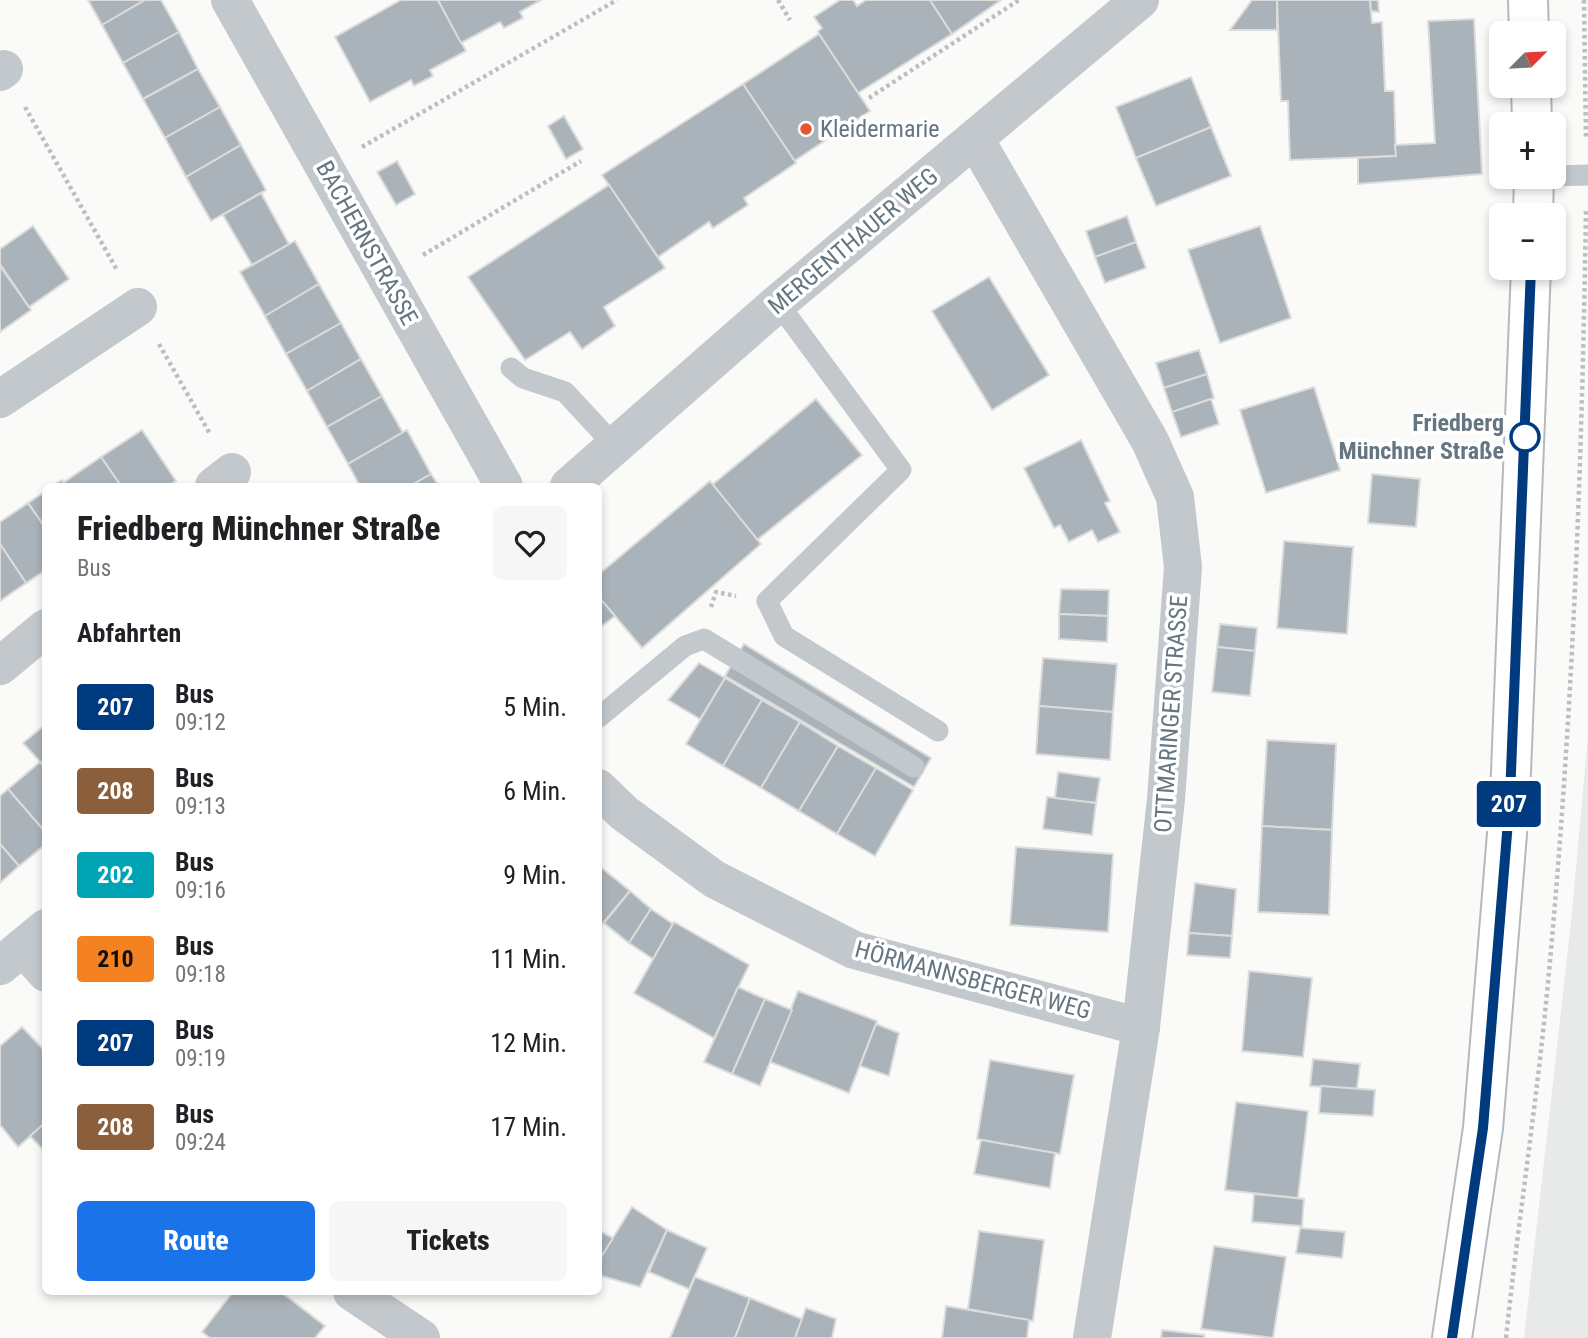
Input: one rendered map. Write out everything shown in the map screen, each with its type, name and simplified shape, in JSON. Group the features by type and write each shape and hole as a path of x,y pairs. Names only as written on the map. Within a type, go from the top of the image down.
{"main road":[{"path":"1528,0 1529,21"},
{"path":"1452,1338 1483,1128 1510,797 1531,280"}],"street":[{"name":"BACHERNSTRASSE","path":"230,0 502,483"},
{"name":"MERGENTHAUER WEG","path":"572,483 778,303 1140,0"},
{"name":"OTTMARINGER STRASSE","path":"975,139 1150,441 1175,497 1183,567 1166,799 1141,1027 1092,1338"},
{"path":"0,399 138,307"},
{"path":"0,666 42,631"},
{"name":"HÖRMANNSBERGER WEG","path":"602,792 624,813 714,879 854,950 1141,1027"},
{"path":"356,1295 421,1338"}],"lane":[{"path":"1566,176 1588,175"},
{"path":"778,303 901,470 768,601 784,636 938,731"},
{"path":"512,368 523,379 565,392 615,446"},
{"path":"602,715 685,646 704,639 914,766"}],"path":[{"path":"384,135 617,0"},
{"path":"778,0 790,20"},
{"path":"869,98 1019,0"},
{"path":"386,277 581,161"},
{"path":"710,613 716,592 741,597"}],"shaded area":[{"path":"1588,736 1588,1338 1524,1338 1571,923"}],"building":[{"path":"88,0 145,0 102,25"},
{"path":"145,0 161,0 179,32 123,63 102,25"},
{"path":"401,0 438,0 466,51 430,70 433,76 414,86 411,80 370,102 335,37"},
{"path":"438,0 541,0 520,12 523,18 504,28 500,22 461,43"},
{"path":"840,0 853,0 857,6 866,0 930,0 952,34 858,93 819,34 818,31 822,28 814,17"},
{"path":"930,0 1001,0 952,34"},
{"path":"1252,0 1277,0 1277,30 1230,30"},
{"path":"1277,0 1370,0 1372,23 1382,22 1385,91 1394,91 1396,156 1290,160 1288,101 1281,101"},
{"path":"1370,0 1378,0 1379,12 1371,11"},
{"path":"1474,19 1482,174 1358,184 1358,158 1396,156 1395,145 1435,143 1428,21"},
{"path":"179,32 198,69 143,99 123,63"},
{"path":"819,34 870,111 794,161 743,84"},
{"path":"198,69 220,107 165,138 143,99"},
{"path":"1191,77 1211,127 1136,158 1116,107"},
{"path":"743,84 796,163 744,198 748,205 713,228 709,222 658,257 602,175"},
{"path":"220,107 241,145 186,177 165,138"},
{"path":"564,116 583,149 566,159 548,126"},
{"path":"1211,127 1231,176 1156,206 1136,158"},
{"path":"241,145 266,190 211,221 186,177"},
{"path":"397,161 415,194 396,205 377,172"},
{"path":"609,185 665,268 604,307 615,326 582,349 570,332 525,360 468,277"},
{"path":"261,193 289,244 252,265 223,215"},
{"path":"1127,216 1136,242 1095,257 1086,231"},
{"path":"33,226 69,279 29,307 0,264 0,249"},
{"path":"1260,226 1291,318 1220,343 1188,250"},
{"path":"295,241 319,284 265,316 240,272"},
{"path":"1136,242 1146,268 1105,283 1095,257"},
{"path":"0,266 31,310 0,332"},
{"path":"989,277 1049,375 992,410 932,311"},
{"path":"319,284 341,323 286,354 265,316"},
{"path":"341,323 361,359 307,391 286,354"},
{"path":"1199,350 1207,374 1164,388 1156,363"},
{"path":"361,359 382,396 327,427 307,391"},
{"path":"1207,374 1214,398 1172,412 1164,388"},
{"path":"1314,387 1340,470 1266,493 1240,410"},
{"path":"382,396 403,433 348,464 327,427"},
{"path":"816,399 862,455 757,540 712,485"},
{"path":"1211,399 1219,424 1181,437 1172,412"},
{"path":"142,430 176,481 119,483 101,457"},
{"path":"407,430 431,474 415,483 358,483 348,464"},
{"path":"1081,440 1110,501 1105,503 1120,532 1098,542 1092,530 1069,542 1060,525 1054,528 1024,468"},
{"path":"101,457 119,483 63,483"},
{"path":"431,474 437,483 415,483"},
{"path":"1372,474 1420,479 1416,527 1368,523"},
{"path":"710,481 761,544 642,648 602,601 602,572"},
{"path":"42,494 42,523 28,503"},
{"path":"28,503 42,523 42,573 26,583 0,544 0,522"},
{"path":"1284,541 1353,547 1347,634 1277,628"},
{"path":"0,544 26,583 0,601"},
{"path":"1061,589 1109,590 1108,616 1059,614"},
{"path":"602,601 615,616 602,626"},
{"path":"1059,614 1108,616 1107,642 1059,639"},
{"path":"1220,624 1257,628 1255,651 1217,647"},
{"path":"744,644 931,758 914,787 725,676"},
{"path":"1217,647 1255,651 1250,696 1212,692"},
{"path":"1043,658 1117,664 1113,712 1039,706"},
{"path":"699,663 725,678 700,719 668,700"},
{"path":"725,678 762,700 723,766 686,744"},
{"path":"762,700 800,722 761,788 723,766"},
{"path":"1039,706 1113,712 1110,760 1036,754"},
{"path":"800,722 838,746 799,811 761,788"},
{"path":"42,727 42,764 23,743"},
{"path":"1267,740 1336,744 1332,830 1262,826"},
{"path":"838,746 876,768 837,834 799,811"},
{"path":"40,762 42,764 42,828 8,789"},
{"path":"876,768 913,790 875,856 837,834"},
{"path":"1058,772 1100,778 1096,803 1055,798"},
{"path":"8,789 42,828 42,847 19,866 0,844 0,796"},
{"path":"1047,797 1096,803 1092,835 1043,829"},
{"path":"1262,826 1332,830 1329,915 1258,912"},
{"path":"0,844 19,866 0,883"},
{"path":"1016,847 1113,854 1108,932 1010,925"},
{"path":"602,868 630,891 602,924"},
{"path":"1195,883 1236,889 1232,936 1189,933"},
{"path":"630,891 651,909 629,943 604,923"},
{"path":"651,909 673,924 653,959 629,943"},
{"path":"674,922 749,965 714,1038 634,993"},
{"path":"1189,933 1232,936 1230,958 1187,955"},
{"path":"1249,971 1312,978 1303,1057 1242,1051"},
{"path":"738,987 765,999 732,1074 704,1062"},
{"path":"798,991 877,1021 849,1093 770,1062"},
{"path":"765,999 792,1010 760,1086 732,1074"},
{"path":"876,1024 899,1033 889,1076 860,1066"},
{"path":"22,1027 42,1048 42,1126 18,1147 0,1125 0,1046"},
{"path":"1313,1059 1360,1064 1357,1089 1310,1086"},
{"path":"990,1060 1074,1075 1060,1154 977,1139"},
{"path":"1321,1086 1375,1090 1373,1116 1319,1113"},
{"path":"1236,1102 1308,1111 1298,1198 1225,1190"},
{"path":"42,1126 42,1149 30,1136"},
{"path":"981,1140 1055,1153 1050,1188 974,1174"},
{"path":"1254,1194 1304,1199 1302,1226 1252,1222"},
{"path":"632,1207 667,1230 640,1287 602,1276 602,1256"},
{"path":"1300,1228 1345,1232 1342,1258 1296,1253"},
{"path":"667,1230 707,1248 689,1289 649,1272"},
{"path":"979,1231 1044,1240 1033,1321 968,1309"},
{"path":"602,1232 613,1238 602,1256"},
{"path":"1214,1246 1286,1257 1273,1338 1201,1329"},
{"path":"695,1277 750,1298 735,1338 670,1338"},
{"path":"231,1295 285,1295 325,1326 315,1338 210,1338 202,1332"},
{"path":"750,1298 802,1319 795,1338 735,1338"},
{"path":"946,1306 1029,1320 1027,1338 942,1338"},
{"path":"806,1308 836,1319 832,1338 795,1338"},
{"path":"1162,1330 1204,1335 1204,1338 1161,1338"}],"bus line":[{"name":"207","path":"1452,1338 1483,1128 1510,797 1531,280"}],"place":[{"name":"Kleidermarie","path":"806,129"},
{"name":"Friedberg Münchner Straße","path":"1525,437"}]}
